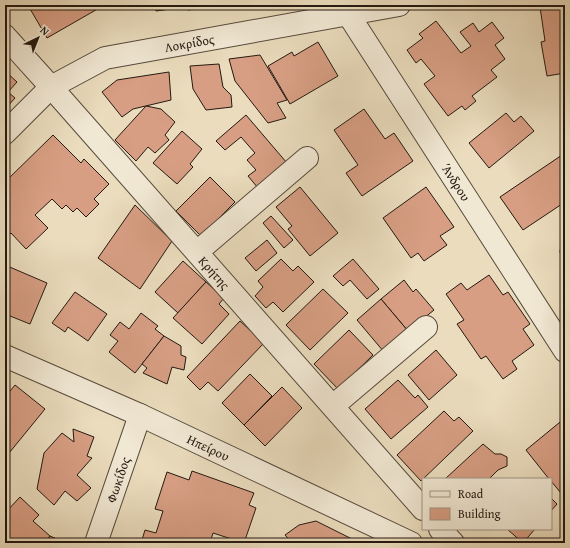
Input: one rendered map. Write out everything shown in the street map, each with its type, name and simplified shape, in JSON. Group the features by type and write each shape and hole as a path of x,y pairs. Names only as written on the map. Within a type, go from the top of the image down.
{"street":[{"name":"Λοκρίδος","path":"5,133 52,86 105,58 399,5"},
{"name":"Άνδρου","path":"348,14 565,351"},
{"name":"Κρήτης","path":"5,36 52,86 422,508"},
{"path":"197,252 307,158"},
{"path":"333,406 426,327"},
{"name":"Ηπείρου","path":"5,356 140,415 411,543"},
{"name":"Φωκίδος","path":"96,543 140,415"},
{"path":"441,530 453,543"}],"building":[{"path":"31,5 100,5 101,7 47,38 29,7"},
{"path":"155,5 177,5 178,8 156,11"},
{"path":"188,5 208,5 209,7 188,10"},
{"path":"565,5 565,73 547,76 541,42 545,41 540,7"},
{"path":"436,21 461,53 471,46 460,32 473,23 479,32 492,22 504,38 495,45 505,59 491,70 497,77 472,96 476,101 465,110 462,106 448,116 424,84 435,76 421,59 416,63 407,50 423,38 419,34"},
{"path":"318,42 338,76 290,104 268,66 292,52 294,56"},
{"path":"260,55 287,100 277,103 286,118 268,123 235,81 229,59"},
{"path":"219,64 223,87 231,95 232,107 206,110 193,89 190,66"},
{"path":"5,71 17,82 8,92 15,98 5,109"},
{"path":"169,72 171,100 133,109 122,117 102,92 117,80"},
{"path":"146,106 161,109 175,122 165,135 169,140 155,153 148,147 136,161 115,140"},
{"path":"364,109 385,139 394,133 413,161 362,196 346,173 358,165 334,130"},
{"path":"506,113 514,122 521,116 534,131 489,168 469,143"},
{"path":"246,115 287,163 258,188 248,176 256,170 247,160 255,153 241,137 225,150 216,141"},
{"path":"182,131 202,149 190,164 193,167 177,184 153,163"},
{"path":"53,135 81,163 84,159 109,184 94,199 99,204 86,217 77,208 73,212 66,205 62,209 52,199 35,215 48,228 26,249 11,233 5,239 5,182"},
{"path":"565,153 565,202 523,230 500,197"},
{"path":"210,177 235,202 201,236 176,211"},
{"path":"300,187 338,233 310,256 288,229 292,226 276,207"},
{"path":"426,187 454,227 440,236 447,245 424,261 418,253 411,258 383,218"},
{"path":"135,205 172,241 140,289 98,258"},
{"path":"271,216 293,240 284,248 263,223"},
{"path":"267,240 277,253 256,271 245,258"},
{"path":"565,242 565,265 560,252 561,245"},
{"path":"281,259 293,271 298,266 314,282 283,312 273,302 266,308 255,296 263,287 258,281"},
{"path":"353,259 379,289 367,299 350,280 343,286 333,276"},
{"path":"183,261 206,282 178,313 155,292"},
{"path":"5,265 47,283 30,324 5,314"},
{"path":"489,275 503,295 508,292 530,324 523,329 534,345 512,361 517,369 503,379 486,356 481,359 457,324 464,320 446,294 461,283 467,290"},
{"path":"404,280 413,292 416,289 434,310 408,331 381,299"},
{"path":"206,282 224,298 219,304 229,314 202,344 173,318"},
{"path":"323,289 348,313 310,350 286,325"},
{"path":"75,292 107,314 88,341 68,327 65,332 52,323"},
{"path":"381,299 408,331 384,352 357,320"},
{"path":"141,313 158,326 155,329 164,336 135,373 109,352 118,341 110,335 120,322 129,329"},
{"path":"240,321 264,343 218,391 208,382 200,390 187,377"},
{"path":"349,330 373,355 338,389 314,364"},
{"path":"164,336 181,346 181,355 186,357 184,370 172,367 167,384 143,373 147,368 142,364"},
{"path":"436,350 457,375 429,400 408,375"},
{"path":"250,374 272,396 244,425 222,403"},
{"path":"398,380 415,398 418,395 428,407 391,439 365,409"},
{"path":"15,385 45,409 5,458 5,397"},
{"path":"282,387 302,408 265,446 244,425"},
{"path":"444,411 454,421 459,417 473,431 424,478 422,478 421,481 397,455"},
{"path":"565,418 565,498 552,482 552,478 548,478 526,450"},
{"path":"73,429 94,437 87,456 92,458 77,475 91,488 77,501 65,491 54,505 37,489 44,453 62,433 74,442"},
{"path":"483,444 495,454 501,454 507,457 507,466 498,470 490,478 446,478"},
{"path":"192,471 254,493 249,505 256,508 244,543 213,533 210,543 141,543 145,530 156,533 163,511 155,509 167,472 189,480"},
{"path":"20,497 39,515 33,521 50,536 44,543 5,543 5,513"},
{"path":"552,499 557,504 552,510"},
{"path":"316,521 360,543 292,543 285,535 299,525"},
{"path":"508,530 534,530 523,543"},
{"path":"50,536 66,543 44,543"}]}
